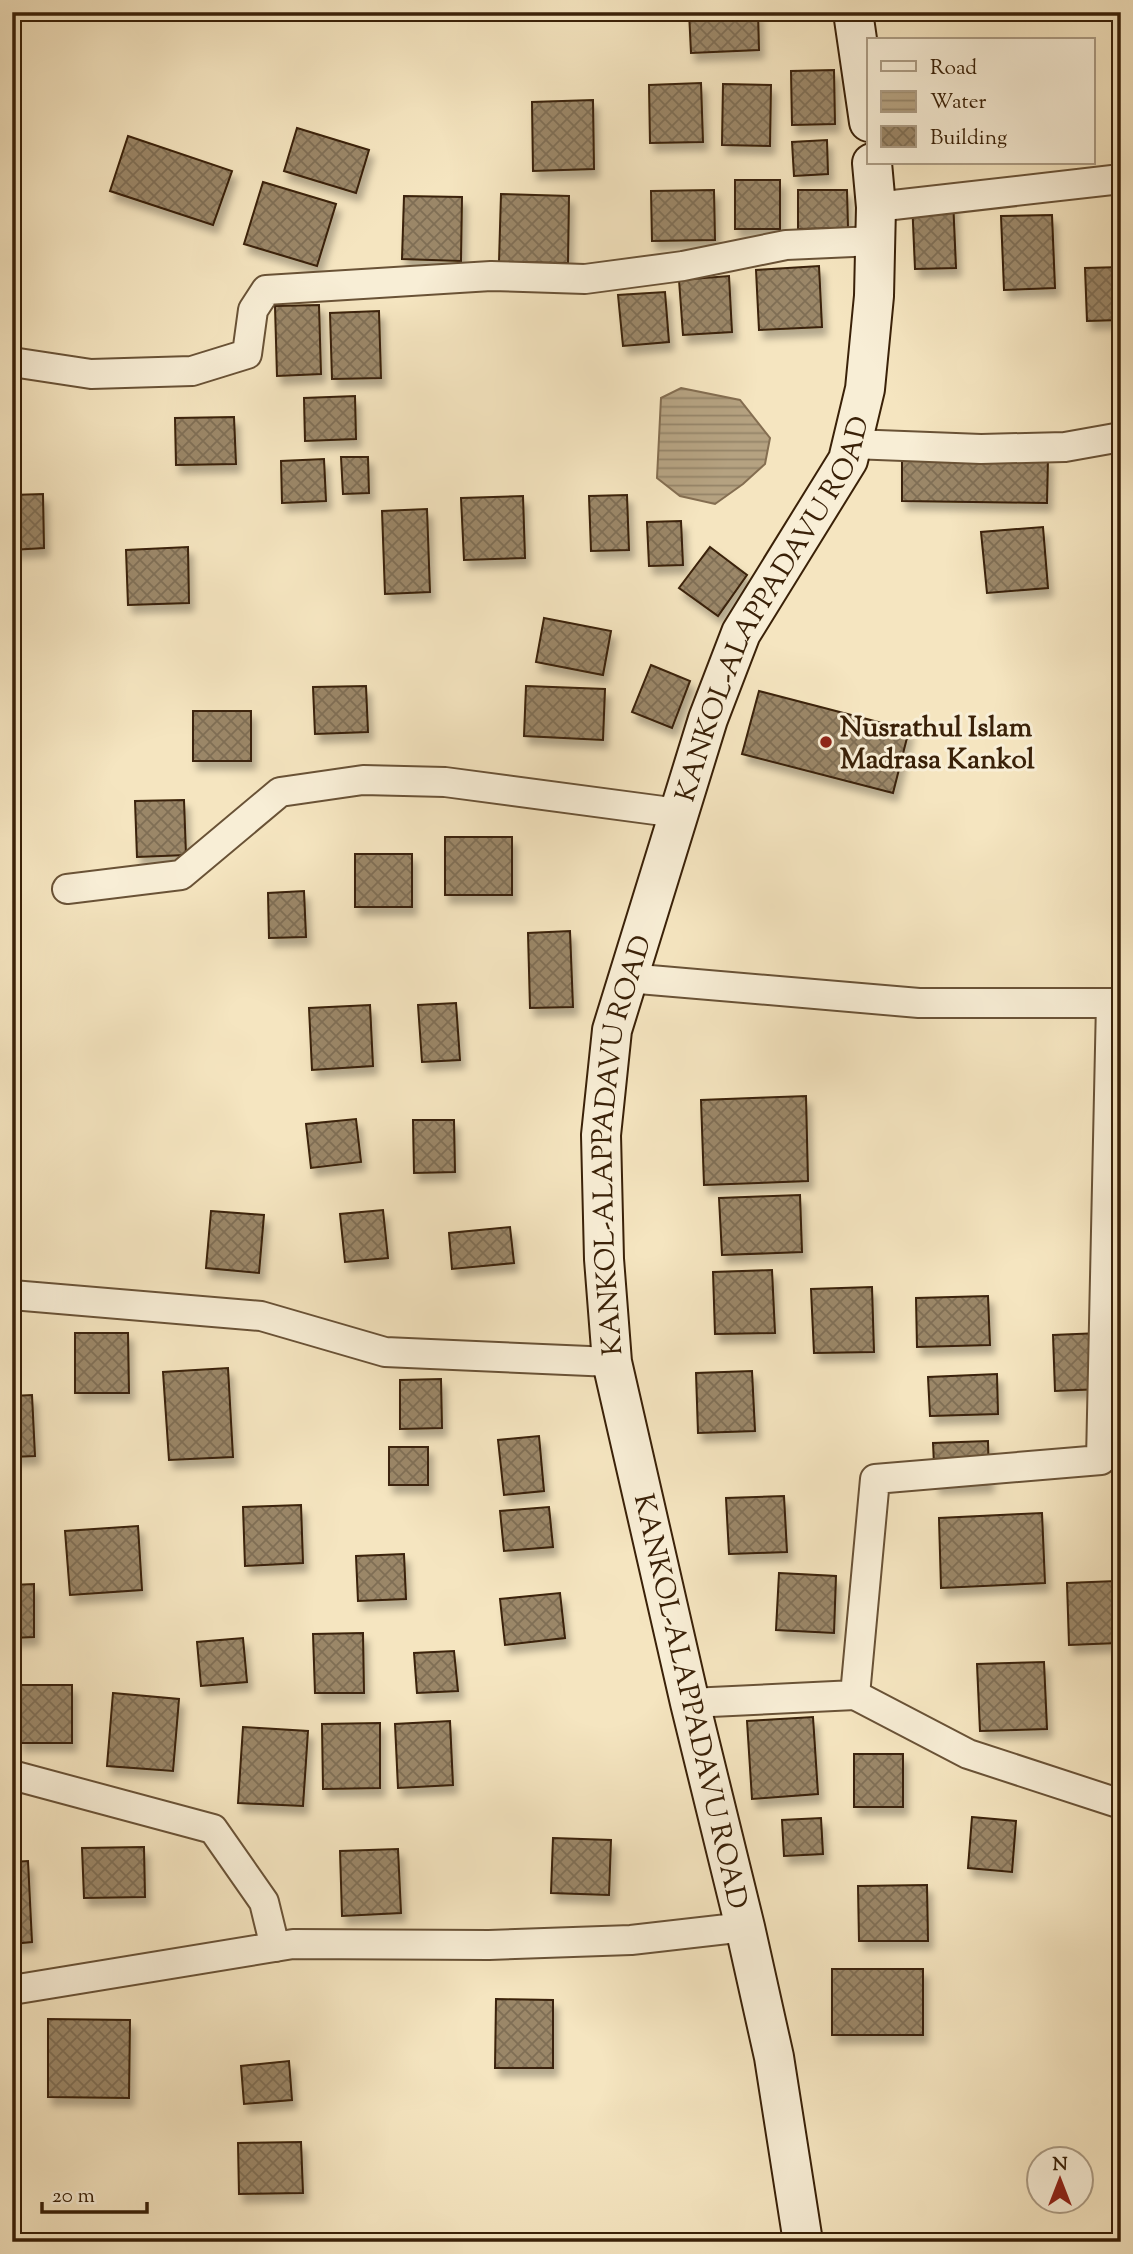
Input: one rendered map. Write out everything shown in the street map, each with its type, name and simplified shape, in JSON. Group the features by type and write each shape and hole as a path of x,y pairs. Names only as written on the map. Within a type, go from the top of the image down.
{"main road":[{"path":"853,12 867,108"},
{"name":"KANKOL-ALAPPADAVU ROAD","path":"803,2242 774,2057 612,1362 604,1259 601,1135 612,1030 708,719 741,633 848,460 865,389 874,296 876,224 872,164"}],"street":[{"path":"12,362 91,374 192,371 247,354 253,310 266,290 491,276 585,279 683,266 786,246 876,224 1121,179"},
{"path":"852,444 981,449 1065,447 1121,437"},
{"path":"67,889 181,875 280,792 362,780 445,782 678,813"},
{"path":"627,978 919,1003 1111,1003 1115,1094 1101,1460 875,1479 855,1695"},
{"path":"12,1295 261,1316 385,1352 612,1362"},
{"path":"690,1703 855,1695 968,1754 1121,1804"},
{"path":"12,1775 214,1829 264,1902 275,1947"},
{"path":"12,1990 293,1944 489,1945 631,1940 745,1927"}],"water":[{"path":"681,388 740,400 770,438 765,464 715,504 680,496 657,478 661,398"}],"building":[{"path":"689,12 758,12 759,50 691,53"},
{"path":"834,70 835,124 792,125 791,71"},
{"path":"701,83 703,142 650,143 649,85"},
{"path":"723,84 771,85 770,146 722,145"},
{"path":"593,100 594,169 533,171 532,102"},
{"path":"297,128 369,150 356,193 284,171"},
{"path":"128,136 232,171 213,225 110,191"},
{"path":"827,140 828,174 794,176 792,142"},
{"path":"735,180 780,180 780,229 735,229"},
{"path":"263,182 336,204 317,266 244,244"},
{"path":"714,190 715,240 652,241 651,191"},
{"path":"798,190 847,190 848,228 798,229"},
{"path":"501,194 569,196 568,263 499,262"},
{"path":"404,196 462,197 461,261 402,259"},
{"path":"953,199 956,268 915,269 912,200"},
{"path":"1052,215 1055,288 1004,290 1001,216"},
{"path":"819,266 822,327 759,330 756,270"},
{"path":"1121,267 1121,320 1087,321 1085,268"},
{"path":"729,276 732,332 683,335 679,280"},
{"path":"665,292 669,342 623,346 618,295"},
{"path":"319,305 321,374 277,376 275,306"},
{"path":"379,311 381,378 332,379 330,313"},
{"path":"355,396 356,439 305,441 304,398"},
{"path":"234,417 236,464 176,465 175,418"},
{"path":"902,456 1048,458 1047,503 902,501"},
{"path":"341,457 368,457 369,493 343,494"},
{"path":"324,459 326,501 282,503 281,461"},
{"path":"43,494 44,548 12,550 12,495"},
{"path":"627,495 629,550 591,551 589,496"},
{"path":"523,496 525,558 464,560 461,498"},
{"path":"427,509 430,592 385,594 382,511"},
{"path":"681,521 683,565 649,566 647,522"},
{"path":"1043,527 1048,588 987,593 981,532"},
{"path":"188,547 189,603 128,605 126,550"},
{"path":"710,547 747,575 718,616 679,588"},
{"path":"544,618 611,631 603,675 536,662"},
{"path":"651,665 690,681 672,728 632,712"},
{"path":"366,686 368,732 315,734 313,687"},
{"path":"526,686 605,689 603,740 524,736"},
{"name":"Nusrathul Islam Madrasa Kankol","path":"759,691 909,730 893,793 742,754"},
{"path":"193,711 251,711 251,761 193,761"},
{"path":"184,800 186,855 137,857 135,801"},
{"path":"445,837 512,837 512,895 445,895"},
{"path":"355,854 412,854 412,907 355,907"},
{"path":"304,891 306,937 269,938 268,893"},
{"path":"570,931 573,1007 530,1008 528,933"},
{"path":"456,1003 460,1060 422,1062 418,1005"},
{"path":"370,1005 373,1066 312,1070 309,1008"},
{"path":"806,1096 808,1181 704,1185 701,1100"},
{"path":"356,1119 361,1162 311,1168 306,1124"},
{"path":"413,1120 454,1120 455,1172 414,1173"},
{"path":"800,1195 802,1252 722,1255 719,1198"},
{"path":"383,1210 388,1258 345,1262 340,1214"},
{"path":"211,1211 264,1215 259,1273 206,1268"},
{"path":"510,1227 514,1263 452,1269 449,1233"},
{"path":"772,1270 775,1333 715,1334 713,1272"},
{"path":"872,1287 874,1352 814,1353 811,1289"},
{"path":"988,1296 990,1345 917,1347 916,1298"},
{"path":"75,1333 128,1333 129,1393 75,1393"},
{"path":"1100,1333 1101,1389 1055,1391 1053,1335"},
{"path":"228,1368 233,1457 169,1460 163,1372"},
{"path":"752,1371 755,1431 698,1433 696,1373"},
{"path":"997,1374 998,1414 930,1416 928,1377"},
{"path":"441,1379 442,1428 400,1429 400,1380"},
{"path":"32,1395 35,1456 12,1457 12,1396"},
{"path":"539,1436 544,1491 504,1495 498,1440"},
{"path":"988,1441 989,1484 935,1486 933,1443"},
{"path":"389,1447 428,1447 428,1485 389,1485"},
{"path":"784,1496 787,1552 729,1554 726,1498"},
{"path":"301,1505 303,1563 245,1566 243,1507"},
{"path":"549,1507 553,1547 504,1551 500,1511"},
{"path":"1042,1513 1045,1583 941,1588 939,1518"},
{"path":"138,1526 142,1590 70,1595 65,1531"},
{"path":"404,1554 406,1599 358,1601 356,1556"},
{"path":"779,1573 836,1576 834,1633 776,1630"},
{"path":"1116,1581 1118,1643 1069,1645 1067,1583"},
{"path":"34,1584 34,1637 12,1638 12,1585"},
{"path":"560,1593 565,1638 505,1645 500,1599"},
{"path":"363,1633 364,1693 315,1693 313,1634"},
{"path":"243,1638 247,1682 201,1686 197,1642"},
{"path":"454,1651 458,1691 417,1693 414,1653"},
{"path":"1044,1662 1047,1729 980,1731 977,1664"},
{"path":"19,1685 72,1685 72,1743 19,1743"},
{"path":"113,1693 179,1699 173,1771 107,1766"},
{"path":"813,1717 818,1794 752,1799 747,1721"},
{"path":"450,1721 453,1785 398,1788 395,1724"},
{"path":"380,1723 380,1788 323,1789 322,1724"},
{"path":"243,1727 308,1731 303,1806 238,1803"},
{"path":"854,1754 903,1754 903,1807 854,1807"},
{"path":"972,1817 1016,1821 1012,1872 968,1868"},
{"path":"821,1818 823,1854 784,1856 782,1820"},
{"path":"553,1838 611,1840 609,1895 551,1893"},
{"path":"144,1847 145,1897 84,1898 82,1848"},
{"path":"398,1849 401,1913 342,1916 340,1851"},
{"path":"28,1861 32,1942 12,1944 12,1862"},
{"path":"927,1885 928,1941 859,1941 858,1886"},
{"path":"832,1969 923,1969 923,2035 832,2035"},
{"path":"496,1999 553,2000 553,2068 495,2068"},
{"path":"48,2019 130,2020 129,2098 48,2097"},
{"path":"289,2061 292,2100 244,2104 241,2066"},
{"path":"301,2142 303,2193 239,2194 238,2143"}],"place":[{"name":"Nusrathul Islam Madrasa Kankol","path":"826,742"}]}
